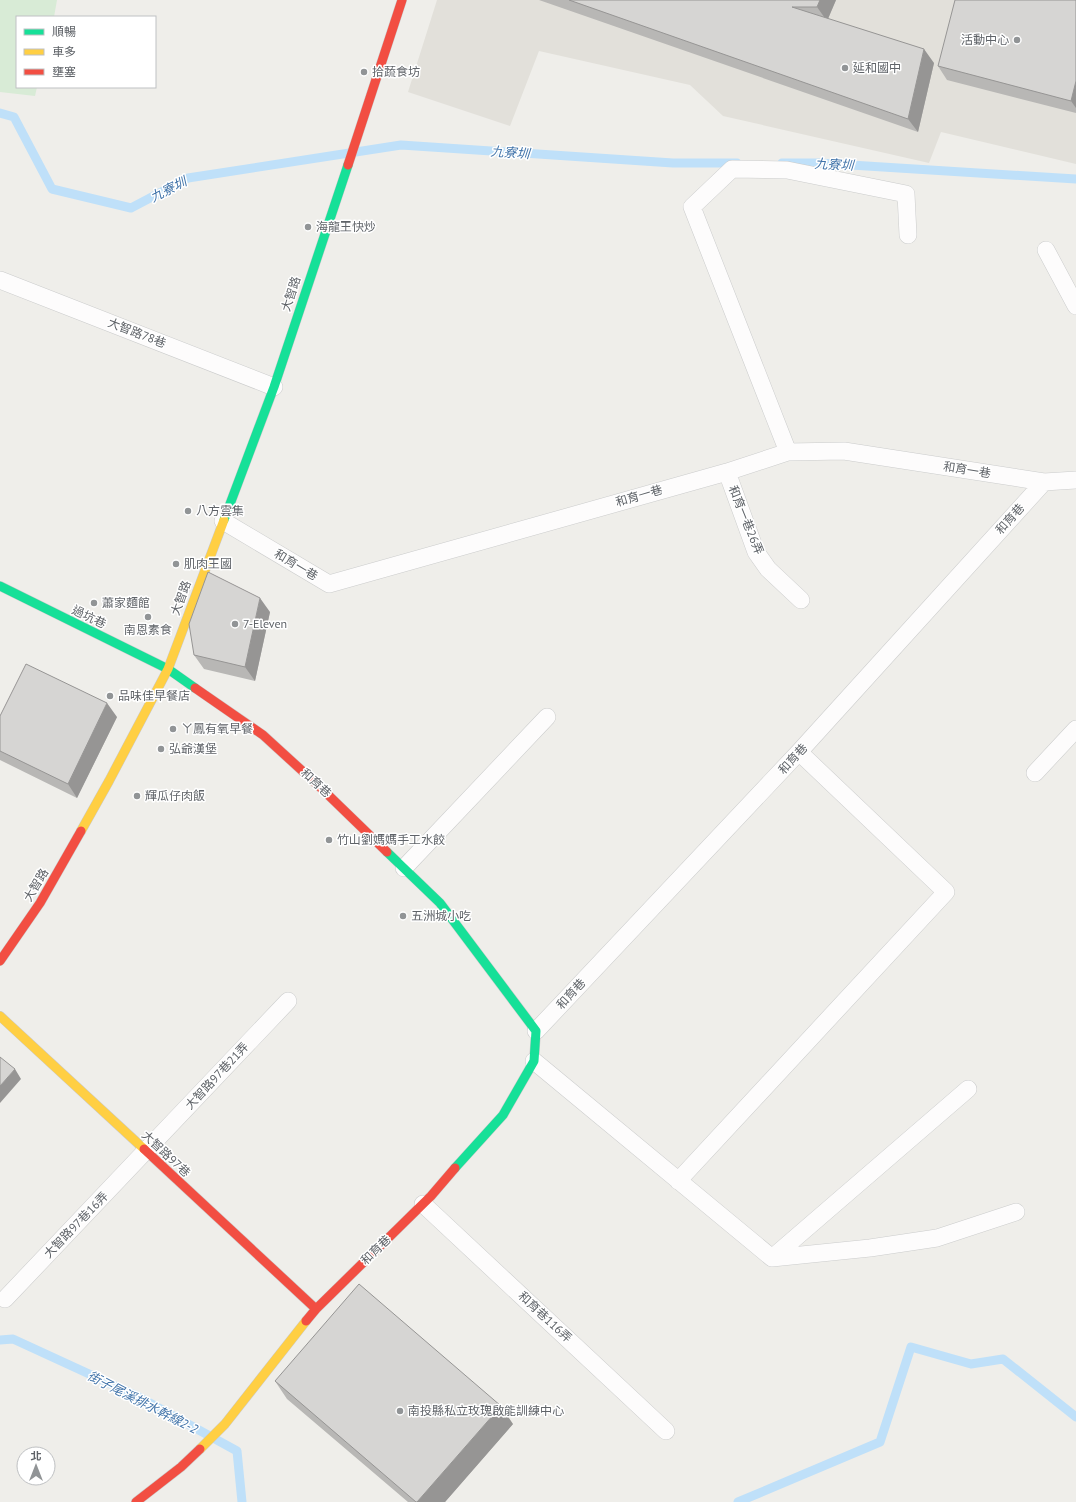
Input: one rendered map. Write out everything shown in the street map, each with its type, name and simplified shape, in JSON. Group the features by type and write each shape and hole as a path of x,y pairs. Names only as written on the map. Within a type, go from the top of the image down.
{"street":[{"name":"大智路","path":"0,961 40,903 109,781 168,669 274,387 402,0"},
{"name":"過坑巷","path":"0,586 168,669"},
{"name":"和育巷","path":"136,1502 181,1467 225,1424 316,1309 423,1204 503,1115 534,1061 536,1030 440,903 322,788 263,734 168,669"},
{"name":"大智路97巷","path":"0,1016 316,1309"}],"lane":[{"path":"788,452 692,207 732,169 787,170 906,194 908,235"},
{"path":"1046,250 1076,306"},
{"name":"大智路78巷","path":"0,280 274,387"},
{"name":"和育一巷","path":"223,521 328,584 727,472 788,452 844,451 1044,482 1076,480"},
{"name":"和育一巷26弄","path":"727,472 756,552 768,569 801,600"},
{"name":"和育巷","path":"536,1030 799,752 1044,482"},
{"path":"404,868 547,717"},
{"path":"1035,772 1076,729"},
{"path":"678,1181 946,892 799,752"},
{"name":"大智路97巷21弄","path":"146,1152 288,1001"},
{"path":"534,1061 772,1258 870,1248 937,1238 1016,1212"},
{"path":"772,1258 968,1089"},
{"name":"大智路97巷16弄","path":"5,1299 146,1152"},
{"name":"和育巷116弄","path":"423,1204 666,1431"}],"shaded area":[{"name":"延和國中","path":"437,0 1076,0 1076,164 941,132 929,163 723,116 690,85 539,51 510,126 408,92"}],"green space":[{"path":"0,0 57,0 54,16 16,16 16,88 37,88 35,96 0,92"}],"building":[{"path":"569,0 820,0 817,7 792,7 924,49 908,119"},
{"name":"活動中心","path":"955,0 1076,0 1076,81 1071,101 938,66"},
{"name":"7-Eleven","path":"208,572 260,598 245,667 194,655 189,624"},
{"path":"26,664 107,703 68,784 0,751 0,716"},
{"path":"0,1057 15,1069 0,1086"},
{"name":"南投縣私立玫瑰啟能訓練中心","path":"359,1284 501,1406 417,1502 275,1381"}],"waterway":[{"name":"九寮圳","path":"0,113 14,117 52,189 131,208 188,178 401,145 673,163 737,163"},
{"name":"九寮圳","path":"782,163 819,163 1076,179"},
{"name":"街子尾溪排水幹線2-2","path":"0,1340 13,1339 137,1396 237,1451 242,1502"},
{"name":"街子尾溪排水幹線2-2","path":"738,1502 880,1442 911,1347 971,1364 1003,1359 1076,1417"}],"traffic: fast":[{"path":"224,520 274,387 348,165"},
{"path":"0,586 168,669 195,688"},
{"path":"387,852 440,903 536,1031 534,1061 503,1115 455,1168"}],"traffic: slow":[{"path":"81,831 168,669 224,520"},
{"path":"0,1016 144,1149"},
{"path":"200,1449 225,1424 306,1321"}],"traffic: jam":[{"path":"348,165 402,0"},
{"path":"195,688 263,735 321,788 387,852"},
{"path":"0,961 40,903 81,831"},
{"path":"144,1149 316,1309"},
{"path":"306,1321 316,1309 431,1196 455,1168"},
{"path":"136,1502 181,1467 200,1449"}],"place":[{"name":"活動中心","path":"1017,40"},
{"name":"延和國中","path":"845,68"},
{"name":"拾蔬食坊","path":"364,72"},
{"name":"海龍王快炒","path":"308,227"},
{"name":"八方雲集","path":"188,511"},
{"name":"肌肉王國","path":"176,564"},
{"name":"蕭家麵館","path":"94,603"},
{"name":"南恩素食","path":"148,617"},
{"name":"7-Eleven","path":"235,624"},
{"name":"品味佳早餐店","path":"110,696"},
{"name":"ㄚ鳳有氧早餐","path":"173,729"},
{"name":"弘爺漢堡","path":"161,749"},
{"name":"輝瓜仔肉飯","path":"137,796"},
{"name":"竹山劉媽媽手工水餃","path":"329,840"},
{"name":"五洲城小吃","path":"403,916"},
{"name":"南投縣私立玫瑰啟能訓練中心","path":"400,1411"}]}
